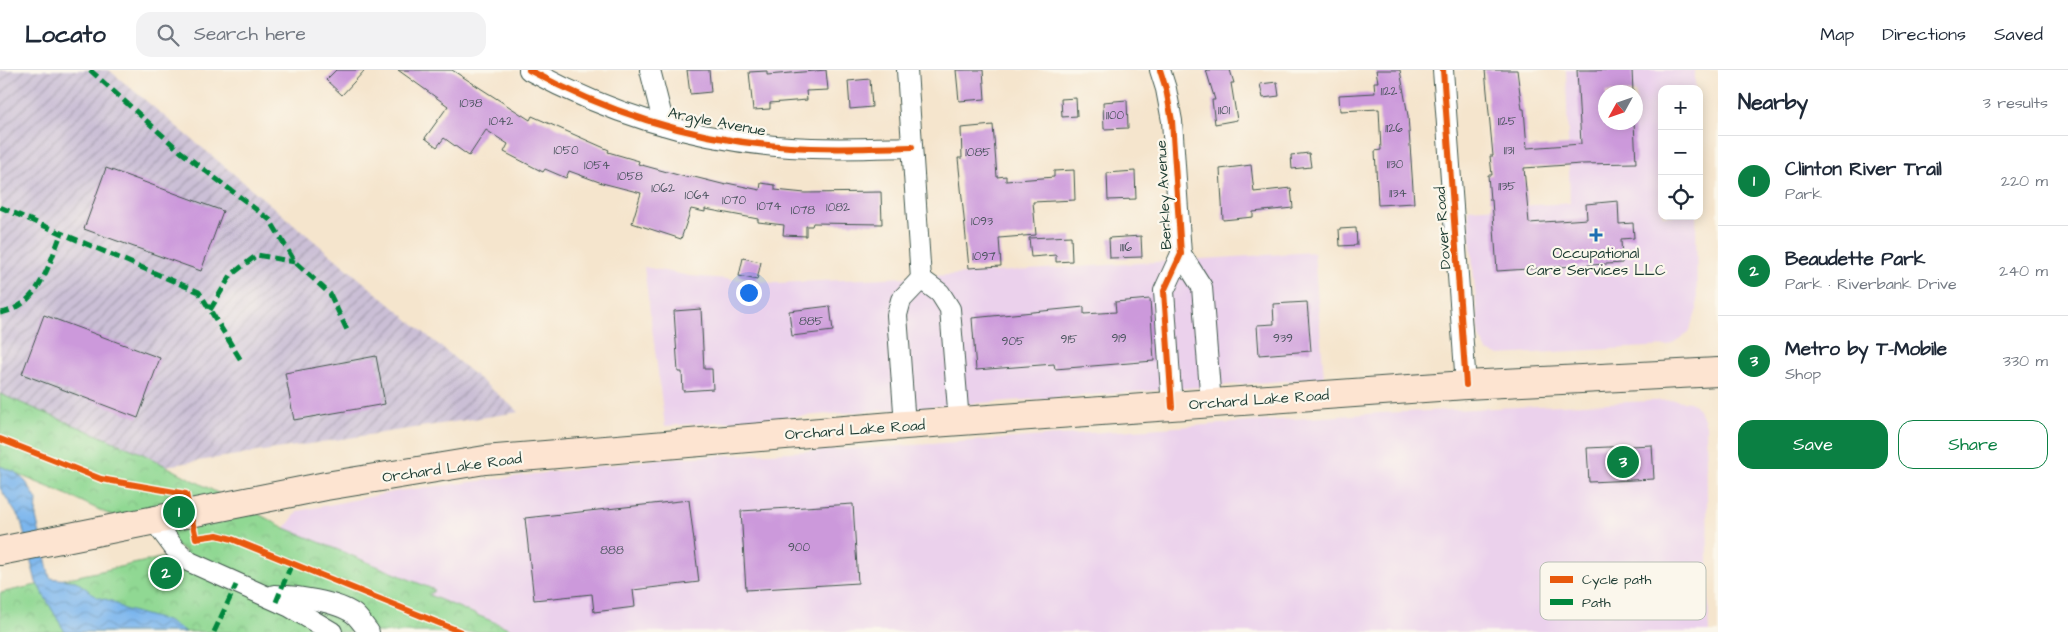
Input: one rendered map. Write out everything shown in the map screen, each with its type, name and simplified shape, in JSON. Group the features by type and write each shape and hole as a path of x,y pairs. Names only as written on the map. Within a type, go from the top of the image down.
{"main road":[{"name":"Orchard Lake Road","path":"0,551 326,486 485,460 905,425 1466,385 1718,372"}],"street":[{"name":"Argyle Avenue","path":"529,70 603,105 664,125 727,140 790,148 912,148"},
{"path":"650,70 664,125"},
{"path":"905,425 897,315 901,300 921,279 907,70"},
{"name":"Berkley Avenue","path":"1160,70 1168,97 1172,121 1181,254 1202,288 1211,404"},
{"name":"Dover Road","path":"1443,70 1466,385"},
{"name":"Berkley Avenue","path":"1172,407 1164,292 1181,254"},
{"path":"921,279 940,293 950,309 959,422"},
{"path":"154,521 175,550 190,562 302,614 332,632"},
{"path":"259,594 295,596 342,608 356,616 369,632"}],"shaded area":[{"path":"0,70 109,70 519,412 165,466 0,394"},
{"path":"1566,70 1695,70 1695,85 1658,85 1658,220 1696,220 1697,310 1688,333 1668,346 1498,355 1487,351 1479,336 1468,209 1570,203"},
{"path":"1314,252 1324,378 665,426 644,267 690,276 777,283 950,275"},
{"path":"1675,400 1690,402 1695,405 1706,426 1709,632 518,632 429,595 434,590 285,528 298,511 399,491 658,459 899,446 1382,413"}],"green space":[{"path":"0,394 143,454 285,528 435,590 429,595 518,632 0,632 0,593 188,552 70,496 0,467"}],"water":[{"path":"0,466 15,472 26,482 37,500 36,517 50,578 76,581 97,597 112,601 124,609 167,621 186,632 65,632 36,582 21,521 0,488"}],"building":[{"path":"336,70 365,70 342,95 326,80"},
{"path":"398,70 452,70 530,120 532,116 609,150 608,152 639,161 638,164 689,178 690,176 726,185 727,183 760,190 761,183 775,185 775,190 805,193 881,192 882,224 813,223 812,226 806,226 806,236 783,235 784,225 758,222 758,219 705,209 705,212 691,209 681,239 632,223 641,193 602,183 569,171 566,178 545,169 543,172 504,152 508,144 486,130 469,156 444,138 437,147 425,138 448,106"},
{"path":"687,70 709,70 711,92 690,94"},
{"path":"826,70 828,90 806,91 807,100 770,103 770,109 753,110 749,72 767,71 767,75"},
{"path":"956,70 983,70 985,99 959,101"},
{"path":"1206,70 1230,70 1234,83 1231,83 1237,120 1215,124 1212,100 1215,100"},
{"path":"1376,70 1400,70 1408,116 1414,203 1378,205 1375,151 1381,150 1379,109 1340,111 1339,95 1375,93 1374,82 1378,82"},
{"path":"1485,70 1517,70 1522,109 1524,109 1527,148 1581,144 1577,70 1632,70 1633,85 1598,85 1598,130 1634,130 1636,163 1524,168 1529,223 1587,219 1586,204 1618,201 1619,224 1633,223 1634,238 1621,239 1622,263 1497,271 1492,200 1490,200 1488,175 1492,175 1490,156 1493,156"},
{"path":"870,79 872,107 850,109 848,81"},
{"path":"1277,82 1279,96 1263,98 1260,84"},
{"path":"1076,98 1077,116 1062,117 1061,99"},
{"path":"1127,100 1128,128 1104,129 1103,102"},
{"path":"993,125 997,177 1006,176 1006,181 1054,177 1054,171 1074,170 1075,200 1033,202 1036,235 999,238 1001,266 969,268 958,158 962,158 961,128"},
{"path":"1309,153 1311,167 1292,169 1291,155"},
{"path":"1251,165 1254,192 1291,188 1293,208 1253,212 1253,217 1223,220 1220,169"},
{"path":"106,168 223,211 201,271 84,229"},
{"path":"1135,171 1136,199 1108,200 1107,173"},
{"path":"1356,228 1357,245 1340,246 1339,229"},
{"path":"1071,236 1072,261 1056,262 1056,255 1031,257 1029,238"},
{"path":"1141,236 1142,257 1110,258 1109,238"},
{"path":"743,258 761,262 757,280 739,276"},
{"path":"1150,299 1154,361 1055,369 1054,364 976,370 972,318 1084,307 1084,314 1116,312 1115,302"},
{"path":"1307,302 1311,351 1259,355 1257,325 1274,324 1273,304"},
{"path":"830,306 833,331 792,336 789,311"},
{"path":"701,309 704,369 712,369 713,389 683,391 682,372 678,372 674,311"},
{"path":"44,315 160,358 138,418 22,374"},
{"path":"376,356 385,404 294,420 285,373"},
{"path":"1652,445 1654,479 1589,482 1587,448"},
{"path":"689,500 699,582 633,590 635,607 594,612 592,594 534,600 525,518"},
{"path":"853,504 858,583 746,590 741,511"}],"marked path":[{"path":"90,70 181,152 270,220 295,262 330,294 347,330"},
{"path":"0,207 199,292 242,362"},
{"path":"0,313 13,309 33,294 52,259 61,234"},
{"path":"210,310 231,275 257,255 295,262"},
{"path":"276,602 292,563"},
{"path":"214,632 236,585"}],"cycle path":[{"path":"529,70 591,100 623,112 655,123 722,139 805,148 912,147"},
{"path":"1160,70 1172,121 1181,254 1164,291 1172,407"},
{"path":"1443,70 1466,385"},
{"path":"0,439 101,479 186,494 196,538 217,535 232,539 461,632"}],"place":[{"name":"Occupational Care Services LLC","path":"1596,235"},
{"name":"Metro by T-Mobile","path":"1623,462"},
{"name":"Clinton River Trail","path":"179,512"},
{"name":"Beaudette Park","path":"166,573"}]}
